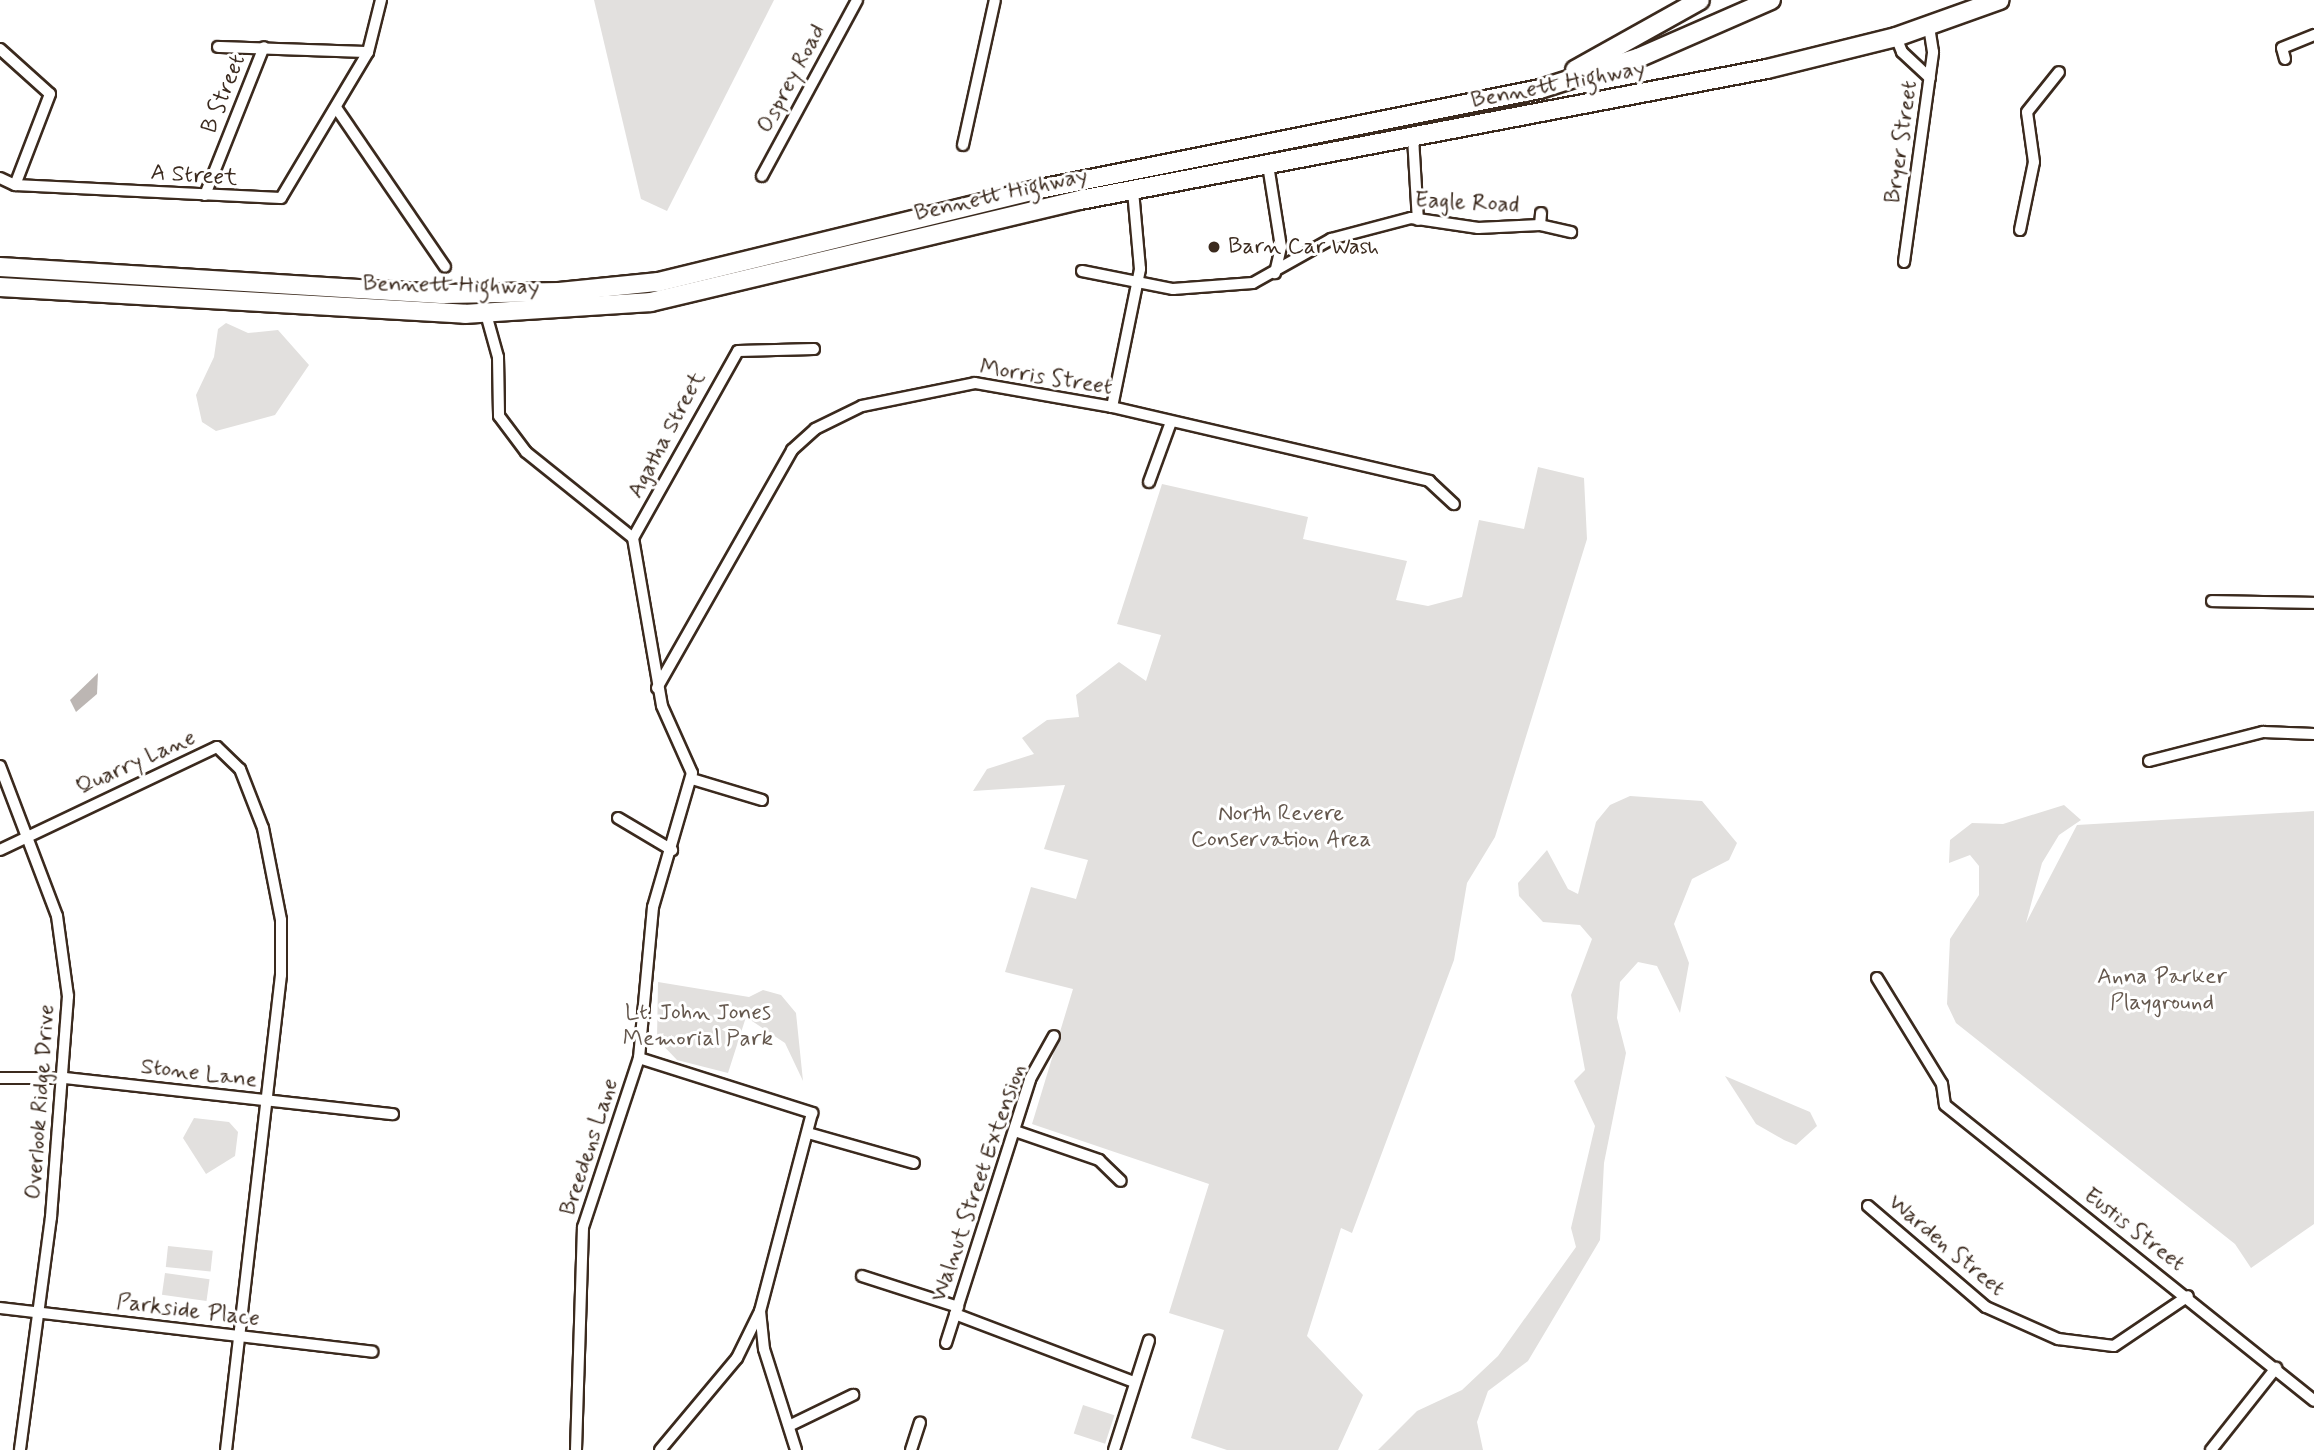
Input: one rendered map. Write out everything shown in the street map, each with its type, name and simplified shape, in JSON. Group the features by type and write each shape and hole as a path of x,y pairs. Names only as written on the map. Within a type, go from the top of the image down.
{"highway":[{"path":"1540,89 1700,0"},
{"name":"Bennett Highway","path":"0,267 444,294 628,286 742,265 1035,190 1540,89 1638,58 1771,0"},
{"name":"Bennett Highway","path":"0,287 486,314 593,309 697,294 1133,190 1744,74 1896,37 2000,0"}],"street":[{"path":"380,0 368,52 337,109 445,267"},
{"name":"Osprey Road","path":"762,176 857,0"},
{"path":"963,145 995,0"},
{"name":"Bryer Street","path":"1904,262 1930,78 1929,26"},
{"path":"2284,54 2314,35"},
{"path":"1896,37 1902,52 1930,78"},
{"name":"B Street","path":"218,47 368,52"},
{"name":"B Street","path":"205,195 264,47"},
{"path":"0,49 50,94 15,185"},
{"path":"2020,230 2034,162 2027,112 2059,72"},
{"name":"A Street","path":"0,178 15,185 281,198 337,109"},
{"path":"1413,137 1418,220"},
{"path":"1268,165 1281,247 1275,273"},
{"path":"1112,407 1138,283 1133,190"},
{"path":"1541,213 1541,225"},
{"name":"Eagle Road","path":"1082,271 1185,290 1253,283 1359,229 1418,220 1478,228 1541,225 1571,232"},
{"path":"486,314 498,357 499,416 526,452 633,538 657,688 692,779 762,800"},
{"name":"Agatha Street","path":"633,538 738,351 814,349"},
{"name":"Morris Street","path":"657,688 792,450 815,429 862,406 971,383 1112,407 1429,481 1454,504"},
{"path":"1149,482 1171,422"},
{"path":"2212,601 2314,603"},
{"path":"2149,761 2263,732 2314,734"},
{"name":"Quarry Lane","path":"0,850 30,832 217,747 231,753 263,828 281,920 270,1102 226,1450"},
{"name":"Overlook Ridge Drive","path":"0,766 30,832 57,915 68,996 65,1078 20,1450"},
{"name":"Breedens Lane","path":"576,1450 583,1227 639,1058 649,983 648,936 692,779"},
{"path":"618,818 672,850"},
{"name":"Eustis Street","path":"1877,978 1942,1084 1945,1105 2188,1296 2314,1401"},
{"name":"Walnut Street Extension","path":"946,1343 1030,1079 1054,1036"},
{"path":"639,1058 813,1113 760,1311 731,1367 660,1450"},
{"name":"Stone Lane","path":"0,1078 65,1078 393,1114"},
{"path":"1015,1131 1099,1160 1121,1181"},
{"path":"808,1133 914,1163"},
{"name":"Warden Street","path":"1868,1206 1986,1307 2058,1339 2114,1346 2188,1296"},
{"path":"862,1276 956,1310 975,1321 1134,1382"},
{"name":"Parkside Place","path":"0,1308 372,1352"},
{"path":"760,1311 764,1349 793,1424 796,1450"},
{"path":"1114,1450 1149,1340"},
{"path":"2211,1450 2276,1368"},
{"path":"793,1424 853,1395"},
{"path":"911,1450 920,1422"}],"green space":[{"path":"594,0 774,0 667,211 641,199"},
{"path":"226,323 248,333 278,330 309,365 275,415 216,431 202,422 196,395 214,357 218,329"},
{"name":"North Revere Conservation Area","path":"1538,467 1584,478 1587,539 1495,837 1467,883 1454,960 1352,1233 1341,1228 1307,1336 1363,1395 1338,1450 1227,1450 1191,1438 1224,1330 1169,1313 1209,1184 1032,1124 1073,989 1005,972 1031,887 1076,899 1088,860 1044,849 1065,785 973,791 987,769 1034,754 1022,738 1047,720 1079,717 1076,695 1119,662 1146,681 1161,635 1117,624 1162,484 1308,517 1303,539 1407,561 1396,600 1428,606 1462,597 1479,520 1524,529"},
{"path":"1630,796 1702,801 1737,843 1729,860 1692,879 1674,924 1689,963 1680,1013 1657,966 1638,962 1620,982 1617,1018 1626,1053 1604,1163 1600,1240 1528,1361 1488,1391 1477,1422 1483,1450 1378,1450 1417,1411 1462,1390 1498,1356 1576,1247 1571,1228 1595,1126 1574,1081 1585,1070 1571,995 1592,939 1580,925 1543,922 1519,896 1518,883 1547,850 1568,889 1578,894 1596,822 1610,805"},
{"name":"Anna Parker Playground","path":"2064,805 2081,820 2059,835 2042,863 2026,923 2077,825 2314,811 2314,1224 2251,1268 2235,1244 1956,1023 1947,1004 1950,939 1979,895 1979,866 1970,855 1949,863 1950,840 1972,823 2003,824"},
{"name":"Lt. John Jones Memorial Park","path":"658,982 749,997 763,990 781,995 796,1013 803,1081 785,1043 746,1017 728,1073 677,1060 657,1039"},
{"path":"1725,1076 1810,1112 1817,1126 1796,1145 1784,1140 1756,1124"},
{"path":"194,1118 229,1122 238,1132 235,1156 206,1174 183,1138"},
{"path":"168,1246 213,1251 211,1272 166,1267"},
{"path":"165,1273 210,1279 207,1301 162,1295"},
{"path":"1083,1405 1114,1415 1105,1444 1074,1434"}],"shaded area":[{"path":"98,673 97,694 76,712 70,700"}],"place":[{"name":"Barn Car Wash","path":"1214,247"}]}
